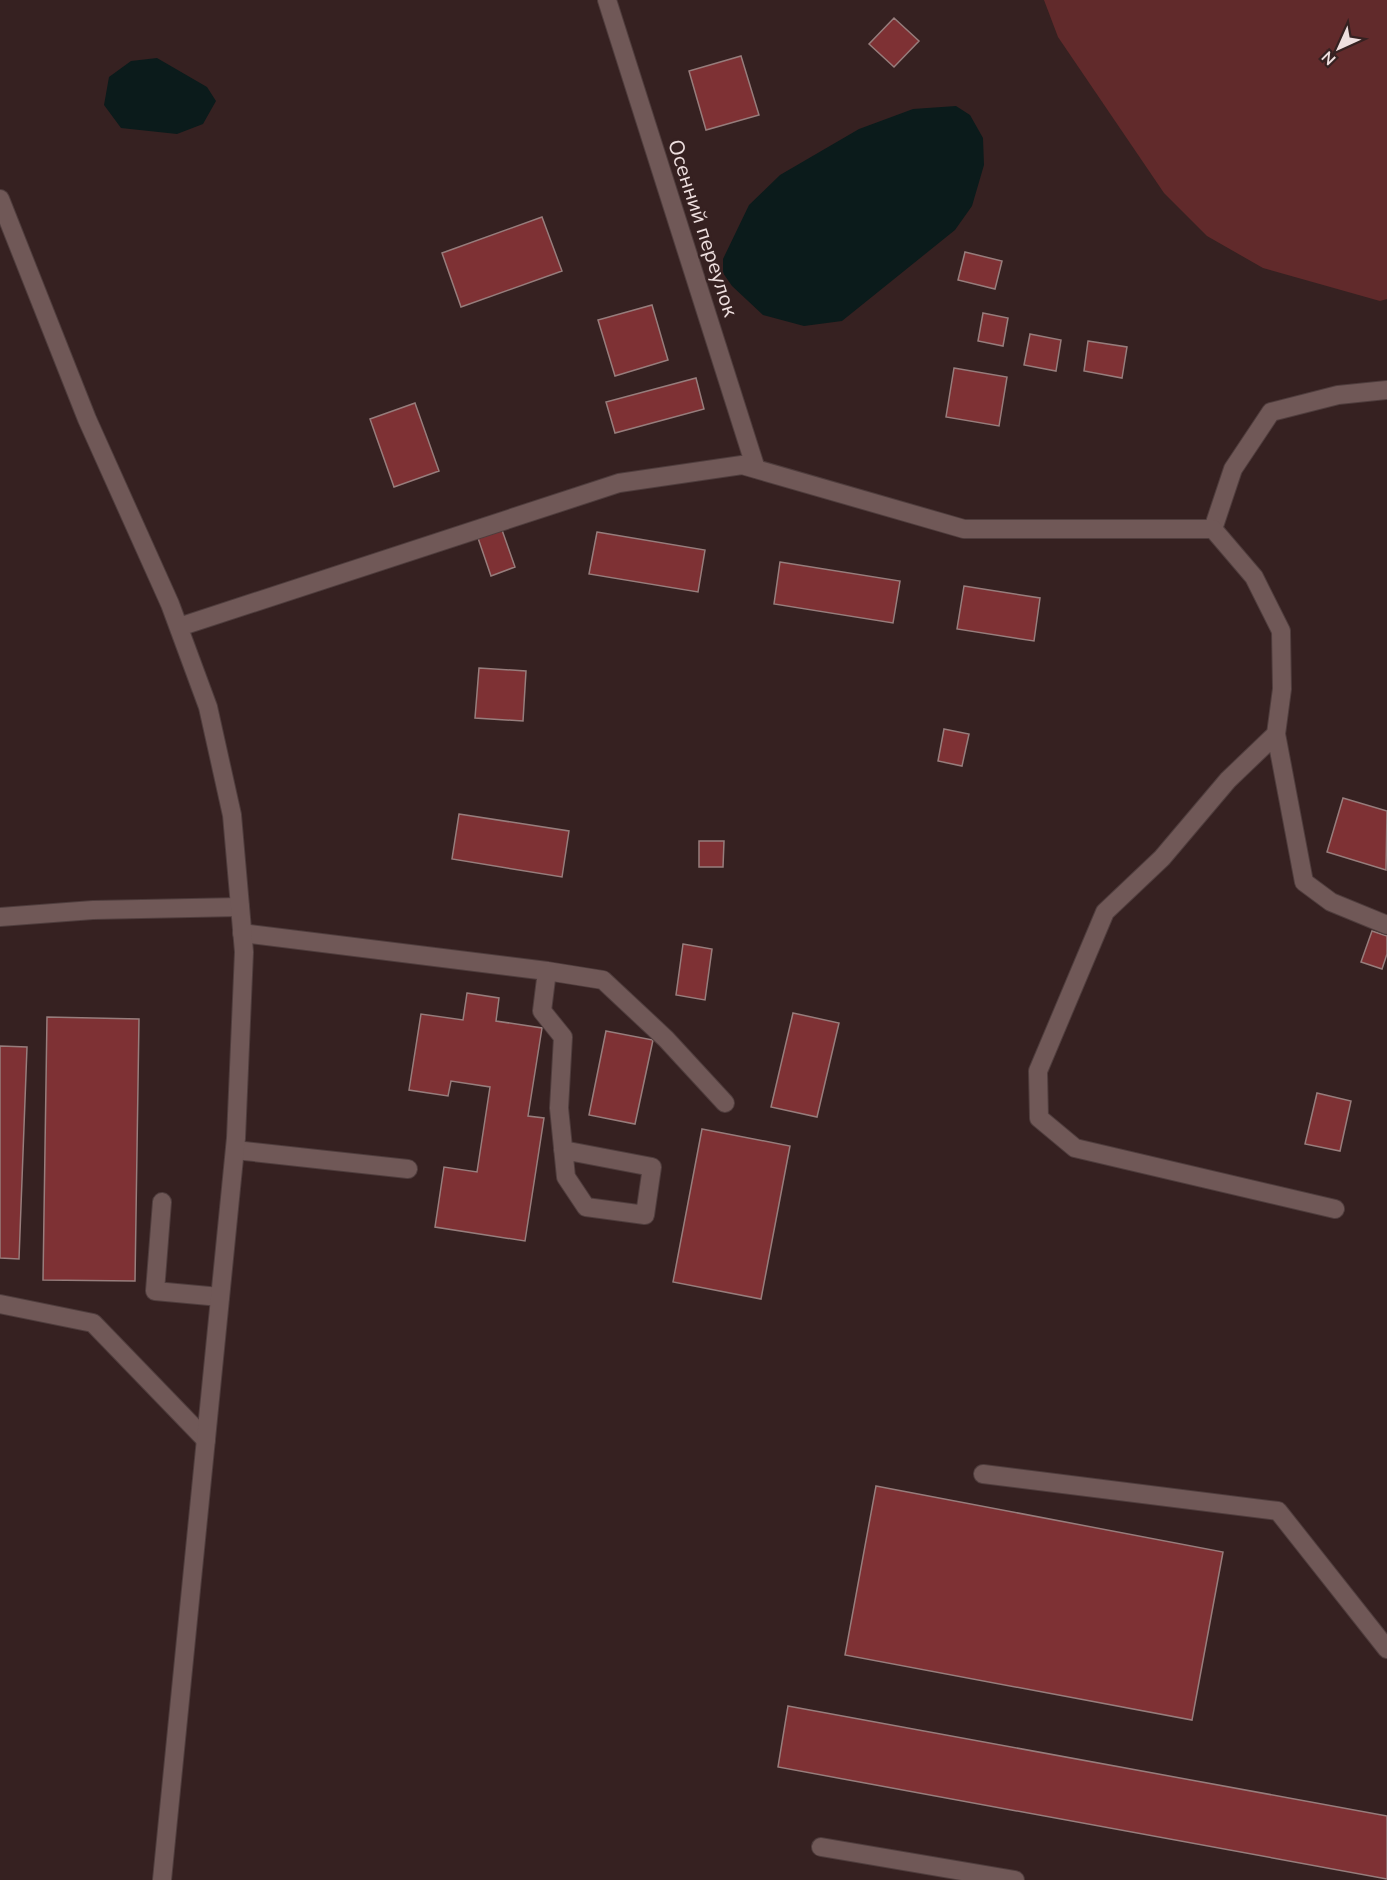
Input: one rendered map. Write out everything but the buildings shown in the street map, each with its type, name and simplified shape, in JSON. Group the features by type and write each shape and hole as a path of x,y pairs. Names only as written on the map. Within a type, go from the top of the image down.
{"street":[{"name":"Осенний переулок","path":"607,0 756,469"},
{"path":"0,199 87,419 179,627 208,707 232,815 244,952 235,1150 162,1880"},
{"path":"1213,529 1233,469 1271,412 1338,395 1387,390"},
{"path":"179,627 619,483 742,465 964,529 1213,529 1254,577 1281,631 1282,689 1276,734 1304,882 1331,902 1387,925"},
{"path":"1276,734 1228,780 1162,858 1105,912 1038,1071 1039,1118 1075,1148 1335,1209"},
{"path":"0,916 93,910 240,907"},
{"path":"242,933 603,980 666,1039 725,1103"},
{"path":"547,971 542,1011 563,1037 559,1108 563,1150 566,1178 586,1207 645,1215 652,1167 563,1150"},
{"path":"235,1150 408,1169"},
{"path":"162,1202 155,1291 220,1297"},
{"path":"0,1304 93,1323 206,1440"},
{"path":"983,1474 1278,1511 1387,1649"},
{"path":"821,1847 1015,1880"}],"shaded area":[{"path":"1044,0 1387,0 1387,299 1380,301 1263,268 1207,236 1164,193 1058,37"},
{"path":"157,58 207,87 216,101 203,124 177,134 121,128 104,105 109,77 131,61"},
{"path":"956,106 970,115 983,138 984,165 972,206 955,230 842,321 804,326 763,315 732,286 723,273 723,259 749,205 780,175 859,129 913,109"}]}
